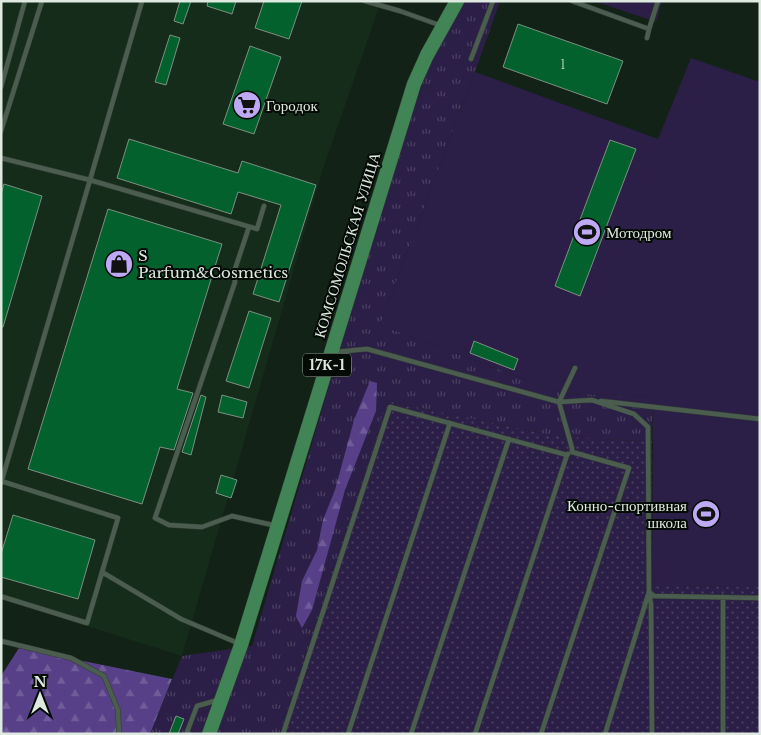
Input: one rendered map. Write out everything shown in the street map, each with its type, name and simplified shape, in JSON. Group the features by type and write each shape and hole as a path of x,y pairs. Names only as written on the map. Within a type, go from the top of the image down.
{"main road":[{"name":"КОМСОМОЛЬСКАЯ УЛИЦА","path":"209,734 241,645 414,84 427,55 457,1"}],"lane":[{"path":"1,87 25,1"},
{"path":"1,131 42,1"},
{"path":"3,597 87,623 118,518 1,482 142,1"},
{"path":"365,1 443,26"},
{"path":"471,60 493,1"},
{"path":"572,1 649,29"},
{"path":"647,38 658,1"},
{"path":"1,158 90,180 257,229 264,206"},
{"path":"249,227 234,272 236,282 155,518 168,525 202,527 232,516 278,526"},
{"path":"331,352 367,349 559,402 592,400 760,419"},
{"path":"572,452 559,402 575,368"},
{"path":"592,400 634,414 648,427 652,734"},
{"path":"282,734 390,407 567,455"},
{"path":"348,734 450,423"},
{"path":"411,734 509,440"},
{"path":"475,734 567,455 572,452 629,468 541,734"},
{"path":"102,572 181,619 241,645"},
{"path":"649,592 654,596 760,598"},
{"path":"605,734 649,592"},
{"path":"723,734 724,598"},
{"path":"1,640 71,658 104,676 118,710 119,734"},
{"path":"189,734 187,732 197,706 222,699"}],"shaded area":[{"path":"1,1 381,1 322,172 182,656 1,599"}],"green space":[{"path":"459,1 500,1 380,325 562,393 653,397 652,442 556,436 387,401 279,734 150,734 182,656 252,646 404,133 439,40"},
{"path":"594,1 662,1 656,22"},
{"name":"Мотодром","path":"691,58 760,82 760,587 652,586 653,397 562,393 380,325 475,72 658,139"},
{"path":"370,381 377,383 376,411 345,490 312,610 302,628 296,616 302,581 317,550 323,520 335,490 354,420"},
{"path":"387,401 556,436 652,442 652,586 760,587 760,734 279,734"},
{"path":"19,648 172,679 150,734 1,734 1,676"}],"building":[{"path":"180,1 191,1 183,24 174,21"},
{"path":"208,1 236,1 232,14 207,6"},
{"path":"264,1 302,1 289,39 255,28"},
{"path":"518,24 623,61 607,104 503,67"},
{"path":"170,35 180,38 166,85 155,82"},
{"name":"Городок","path":"250,46 281,57 254,134 223,124"},
{"path":"129,139 238,173 242,161 316,185 279,302 253,294 281,205 238,192 231,214 117,178"},
{"path":"610,140 636,149 580,296 555,286"},
{"path":"4,184 42,196 3,327 1,327 1,194"},
{"path":"108,209 222,244 177,389 193,393 174,450 160,447 142,504 28,469"},
{"path":"249,311 271,318 249,388 226,381"},
{"path":"474,341 518,359 514,370 470,353"},
{"path":"201,395 206,397 191,455 182,452"},
{"path":"222,395 247,402 243,418 218,412"},
{"path":"221,475 237,480 231,498 216,493"},
{"path":"13,515 95,540 78,599 1,577 1,554"},
{"path":"176,716 184,719 178,734 169,734"}],"place":[{"name":"Городок","path":"247,105"},
{"name":"Мотодром","path":"587,232"},
{"name":"S Parfum&Cosmetics","path":"119,264"},
{"name":"Конно-спортивная школа","path":"706,514"}]}
